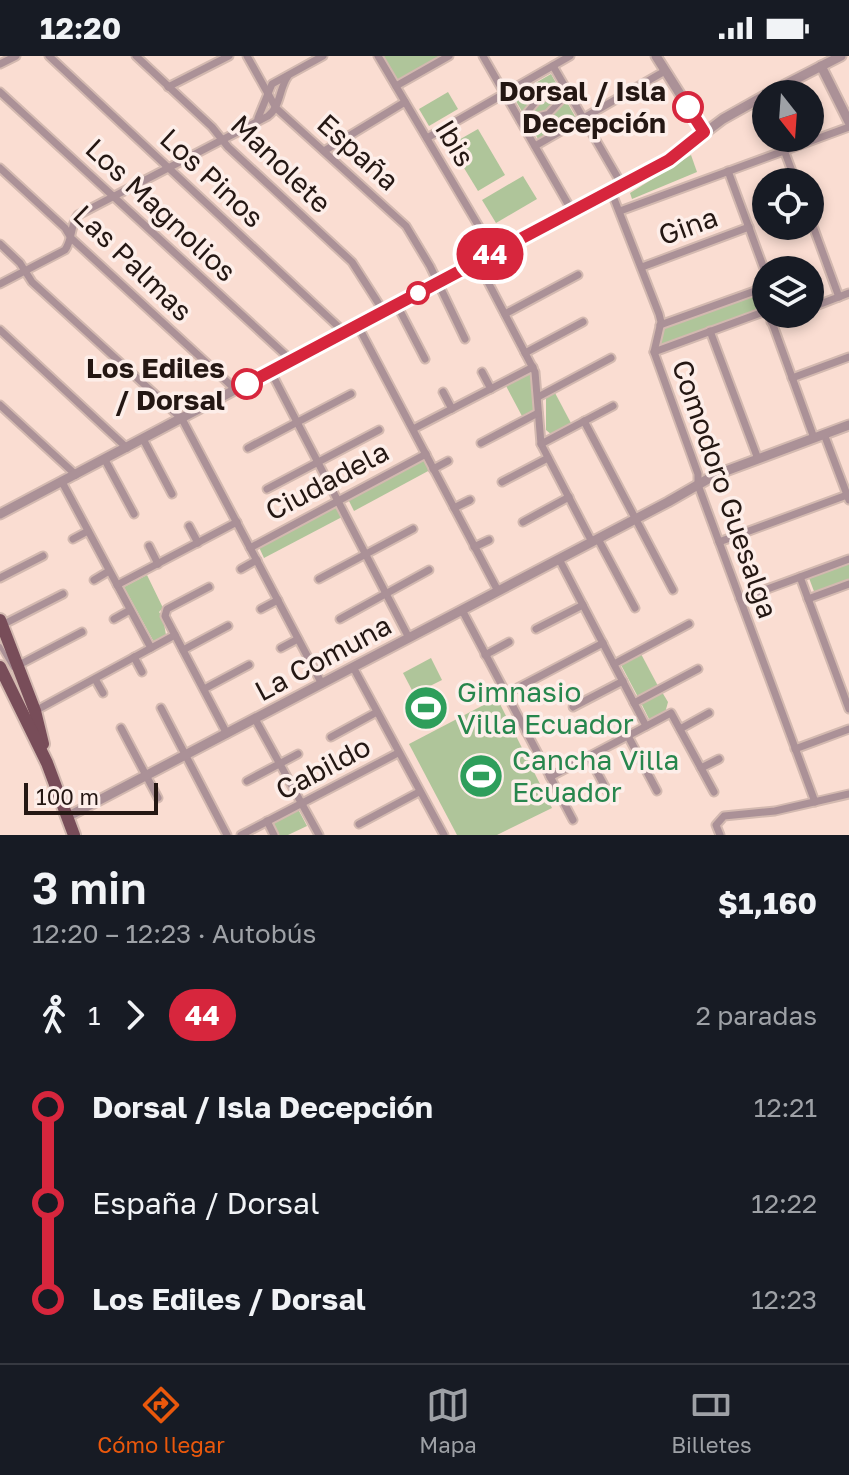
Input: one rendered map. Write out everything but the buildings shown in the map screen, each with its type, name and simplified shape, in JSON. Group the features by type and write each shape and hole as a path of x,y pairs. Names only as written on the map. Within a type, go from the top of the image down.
{"main road":[{"path":"1,622 35,711 47,763"},
{"path":"1,667 47,763 74,835"}],"street":[{"path":"0,64 16,56"},
{"name":"Los Pinos","path":"49,56 345,333"},
{"name":"Manolete","path":"136,56 352,262 384,312"},
{"path":"168,87 229,56"},
{"name":"España","path":"247,56 276,108 406,226 465,339"},
{"path":"256,120 263,111 272,84 323,56"},
{"name":"Ibis","path":"378,56 494,252"},
{"path":"396,86 449,56"},
{"path":"483,56 572,211"},
{"path":"427,138 570,56"},
{"path":"656,56 704,132"},
{"path":"815,56 849,124 824,134"},
{"path":"794,80 841,56"},
{"path":"553,66 622,185"},
{"path":"535,146 665,71"},
{"path":"0,284 65,250 78,215 268,116 276,108 288,76"},
{"name":"Los Magnolios","path":"0,92 292,361"},
{"path":"520,121 539,98 568,93"},
{"path":"520,121 548,114 568,93"},
{"path":"324,151 405,102"},
{"path":"0,514 669,160 704,132 752,103"},
{"path":"620,211 779,152"},
{"name":"Las Palmas","path":"0,168 236,390"},
{"path":"728,171 759,256"},
{"name":"Comodoro Guesalga","path":"611,191 659,314 660,325 654,352 698,474 698,485 815,802"},
{"name":"Gina","path":"642,267 749,227"},
{"path":"818,240 839,297"},
{"path":"0,244 20,263 32,282 182,419 322,684"},
{"path":"477,261 533,367 537,381 541,444 635,608"},
{"path":"505,314 578,275"},
{"path":"660,325 752,292"},
{"path":"824,303 849,293"},
{"path":"397,305 425,359"},
{"path":"654,352 752,318"},
{"path":"525,353 583,322"},
{"path":"358,326 498,591"},
{"path":"774,328 814,438"},
{"path":"0,330 127,448"},
{"path":"710,331 758,459"},
{"path":"792,378 849,357"},
{"path":"538,397 611,358"},
{"name":"Ciudadela","path":"413,429 533,367"},
{"path":"271,372 409,638"},
{"path":"482,372 491,389"},
{"path":"443,392 452,409"},
{"path":"248,448 351,394"},
{"path":"0,405 76,475"},
{"path":"541,444 613,406"},
{"path":"481,443 538,413"},
{"path":"584,421 673,590"},
{"name":"La Comuna","path":"67,817 715,475 849,425"},
{"path":"267,489 379,430"},
{"path":"719,542 848,498 846,483 824,434"},
{"path":"143,439 172,494"},
{"name":"Ciudadela","path":"250,548 426,454"},
{"path":"502,482 548,458"},
{"path":"105,460 134,514"},
{"path":"433,469 448,461"},
{"path":"62,482 151,648"},
{"path":"523,522 569,497"},
{"path":"454,508 470,500"},
{"name":"Ciudadela","path":"117,585 237,522"},
{"path":"189,526 198,543"},
{"path":"319,579 413,529"},
{"path":"73,539 88,531"},
{"path":"474,547 489,540"},
{"path":"149,546 158,564"},
{"path":"0,578 43,556"},
{"path":"559,559 646,726"},
{"path":"740,599 849,559"},
{"path":"241,569 257,560"},
{"path":"340,619 429,570"},
{"path":"94,580 109,571"},
{"path":"800,577 849,709"},
{"path":"808,599 849,584"},
{"path":"209,587 167,609 165,616 227,734"},
{"path":"1,622 63,594"},
{"path":"261,609 278,600"},
{"path":"536,629 583,605"},
{"path":"114,619 130,610"},
{"path":"462,610 573,820"},
{"path":"614,664 689,624"},
{"path":"183,650 228,626"},
{"path":"17,666 82,632"},
{"path":"35,711 175,635"},
{"path":"281,648 298,639"},
{"path":"485,655 509,642"},
{"path":"506,694 603,643"},
{"path":"134,657 142,672"},
{"path":"204,689 249,665"},
{"path":"353,667 444,835"},
{"path":"634,703 698,669"},
{"path":"95,679 103,693"},
{"path":"573,707 623,681"},
{"path":"161,708 227,835"},
{"path":"331,737 377,712"},
{"path":"550,777 671,713 714,792"},
{"path":"680,729 709,713"},
{"path":"255,719 319,835"},
{"path":"526,732 541,725"},
{"path":"121,728 158,798"},
{"path":"795,749 849,729"},
{"path":"628,736 657,791"},
{"name":"Cabildo","path":"241,835 398,753"},
{"path":"247,781 298,754"},
{"path":"589,757 611,798"},
{"path":"701,768 719,759"},
{"path":"359,824 419,792"},
{"path":"720,835 717,821 724,816 775,811 849,794"},
{"name":"Cabildo","path":"267,821 274,835"}],"lane":[{"path":"0,646 24,683"}],"green space":[{"path":"382,56 440,56 397,81"},
{"path":"551,74 576,118 538,139 513,96"},
{"path":"448,92 458,109 429,126 419,109"},
{"path":"478,129 505,175 478,191 450,145"},
{"path":"691,155 697,172 632,199 630,193"},
{"path":"523,176 537,199 496,223 482,200"},
{"path":"752,294 752,314 659,348 663,325"},
{"path":"528,372 534,385 533,412 523,418 505,384"},
{"path":"554,391 572,425 552,435 546,430 546,395"},
{"path":"423,458 430,470 354,511 348,499"},
{"path":"336,505 342,517 264,558 258,545"},
{"path":"849,564 849,581 815,594 809,578"},
{"path":"147,575 163,608 159,612 166,635 155,644 124,587"},
{"path":"640,652 658,686 638,697 620,663"},
{"path":"431,658 442,680 414,694 403,673"},
{"path":"662,692 668,702 665,713 650,721 641,703"},
{"name":"Cancha Villa Ecuador","path":"497,698 552,808 497,835 457,835 409,744"},
{"path":"298,809 307,826 288,835 276,835 270,823"}],"bus line":[{"name":"44","path":"247,384 669,160 704,132 688,107"}],"place":[{"name":"Dorsal / Isla Decepción","path":"688,107"},
{"name":"Los Ediles / Dorsal","path":"247,384"},
{"name":"Gimnasio Villa Ecuador","path":"426,708"},
{"name":"Cancha Villa Ecuador","path":"481,776"}]}
